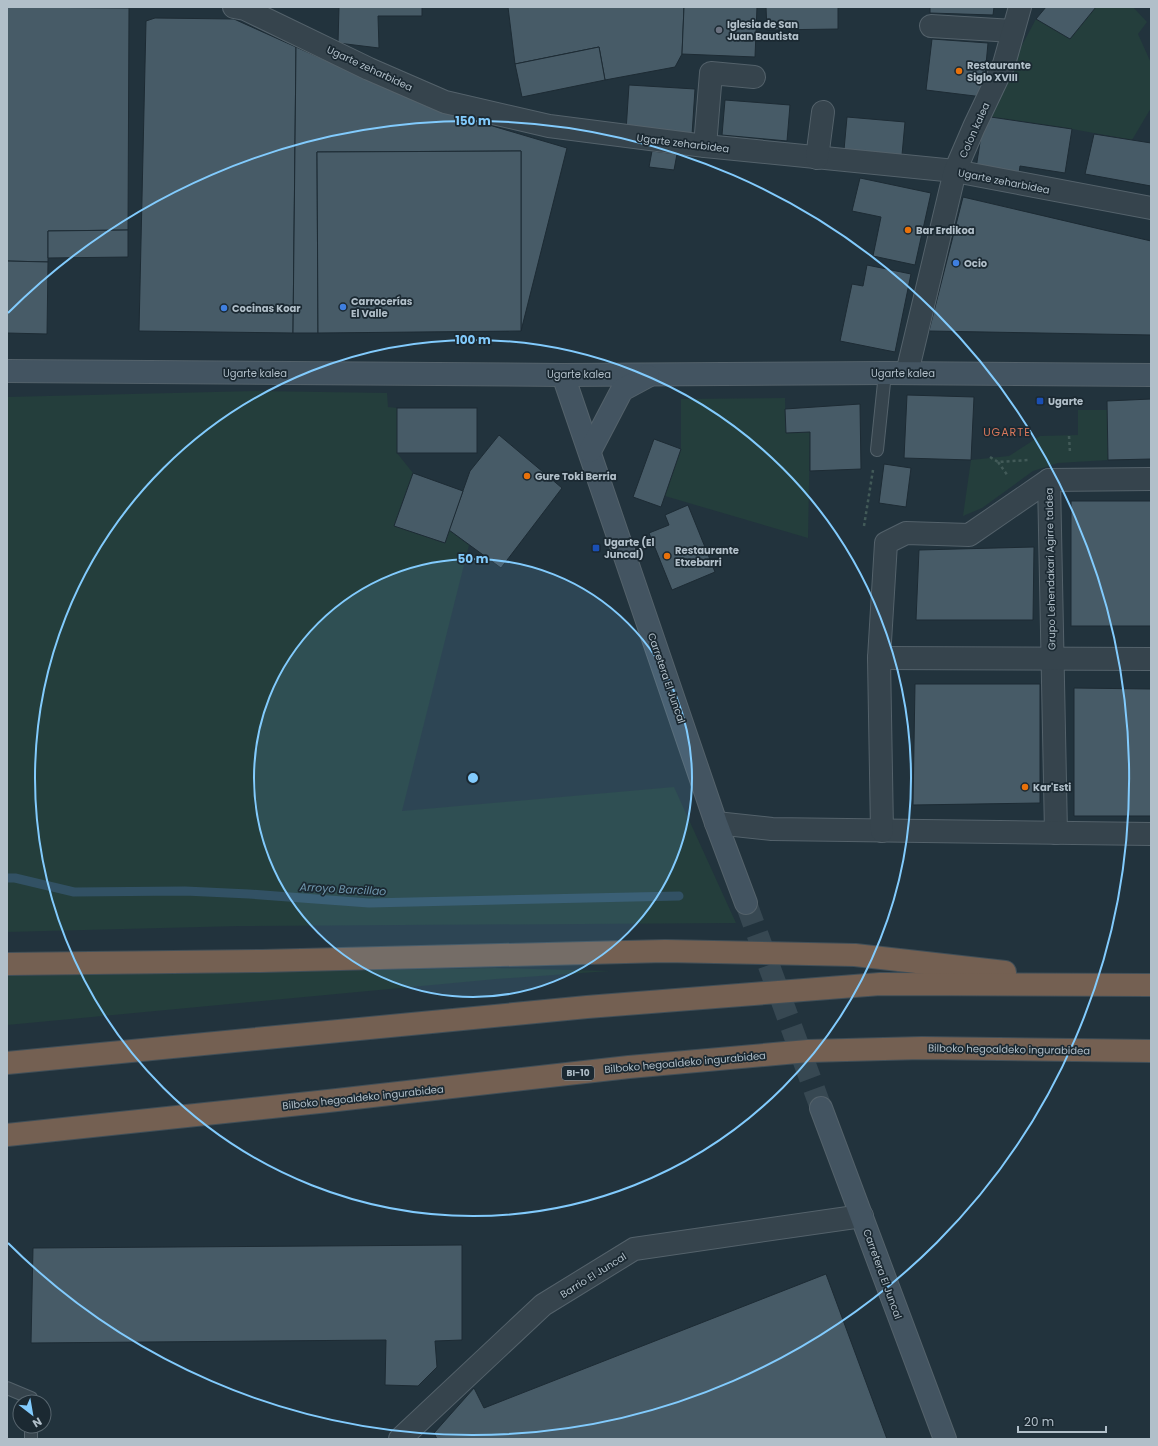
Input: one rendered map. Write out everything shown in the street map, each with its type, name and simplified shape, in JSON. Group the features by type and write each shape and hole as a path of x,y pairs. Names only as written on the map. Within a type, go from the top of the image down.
{"highway":[{"path":"7,964 269,961 697,952 855,955 1112,985"},
{"path":"7,1063 726,995 880,984 1151,985"},
{"name":"Bilboko hegoaldeko ingurabidea","path":"7,1135 312,1103 629,1067 808,1051 922,1048 1151,1051"}],"street":[{"name":"Ugarte zeharbidea","path":"234,7 245,9 369,69 445,102 549,126 705,146 955,171 1151,208"},
{"name":"Colon kalea","path":"907,373 955,171 1004,64 1020,7"},
{"path":"931,26 1013,31"},
{"path":"705,146 711,73 754,77"},
{"path":"817,158 824,112"},
{"name":"Ugarte kalea","path":"7,371 563,375 885,372 1151,375"},
{"path":"590,451 622,390 653,374"},
{"name":"Carretera El Juncal","path":"563,375 716,823 746,904"},
{"name":"Grupo Lehendakari Agirre taldea","path":"882,831 879,658 886,543 906,533 969,535 1050,480 1151,479"},
{"name":"Grupo Lehendakari Agirre taldea","path":"1050,480 1056,833"},
{"name":"Grupo Lehendakari Agirre taldea","path":"879,658 1151,660"},
{"path":"716,823 772,829 1151,834"},
{"name":"Carretera El Juncal","path":"821,1108 945,1439"},
{"name":"Barrio El Juncal","path":"400,1439 543,1305 634,1249 862,1216"}],"lane":[{"path":"877,450 885,372"},
{"path":"7,1388 21,1394"}],"path":[{"path":"1069,436 1070,458"},
{"path":"866,513 877,450"}],"green space":[{"path":"1096,7 1133,7 1147,22 1138,34 1151,63 1151,108 1132,140 1072,129 984,116 1036,19 1070,39"},
{"path":"256,391 387,393 388,407 397,408 397,453 413,473 394,526 444,543 449,530 469,545 402,811 674,787 736,923 240,926 7,932 7,397"},
{"path":"785,398 786,433 810,432 808,538 665,496 681,449 681,399"},
{"path":"1078,410 1108,410 1108,460 1058,463 1033,471 982,508 963,516 971,460 1009,456 1040,436 1078,435"},
{"path":"495,968 610,971 496,979 7,1025 7,976"}],"building":[{"path":"7,7 129,8 128,230 48,231 48,262 7,261"},
{"path":"339,7 422,7 422,16 378,16 379,48 338,43"},
{"path":"508,7 684,7 682,54 675,67 605,80 599,47 515,64"},
{"name":"Iglesia de San Juan Bautista","path":"684,7 757,7 755,57 682,54"},
{"path":"766,7 838,7 838,29 767,30"},
{"path":"930,7 994,7 993,15 930,13"},
{"path":"1046,7 1096,7 1070,39 1036,19"},
{"path":"155,18 234,19 296,47 293,333 139,331 146,21"},
{"path":"932,39 988,43 983,97 926,90"},
{"path":"296,47 435,109 567,148 521,331 521,151 317,152 318,333 293,333"},
{"path":"599,47 605,80 522,97 515,64"},
{"path":"629,85 695,89 692,135 626,131"},
{"path":"725,100 790,105 787,141 722,135"},
{"path":"984,116 1072,129 1065,173 1020,166 1018,181 975,175"},
{"path":"847,117 905,122 902,155 844,150"},
{"path":"1094,134 1151,143 1151,186 1085,174"},
{"path":"521,151 521,331 318,333 317,152"},
{"path":"652,151 677,154 674,170 649,167"},
{"path":"860,178 931,193 915,265 873,256 881,217 852,211"},
{"path":"963,197 1151,241 1151,335 929,331"},
{"path":"128,230 128,257 48,258 48,231"},
{"path":"7,261 48,262 47,334 7,333"},
{"path":"867,265 911,274 895,352 840,341 852,284 863,286"},
{"path":"907,395 974,397 971,460 904,458"},
{"path":"1151,399 1151,459 1108,460 1107,401"},
{"path":"860,404 861,469 810,471 810,432 786,433 785,409"},
{"path":"397,408 477,408 477,453 397,453"},
{"path":"499,435 562,488 501,568 449,530 470,471"},
{"path":"654,439 681,449 661,507 633,497"},
{"path":"884,464 911,468 906,507 879,503"},
{"path":"413,473 463,491 445,543 394,526"},
{"path":"1071,501 1151,501 1151,626 1071,626"},
{"path":"688,505 715,572 672,590 649,533 669,525 665,515"},
{"path":"1034,547 1033,620 916,620 919,550"},
{"path":"915,684 1040,684 1040,803 913,805"},
{"path":"1074,688 1151,689 1151,816 1074,816"},
{"path":"462,1245 462,1340 435,1341 437,1367 418,1386 385,1385 386,1340 31,1343 33,1248"},
{"path":"826,1274 887,1439 437,1439 434,1433 474,1388 484,1408"}],"waterway":[{"name":"Arroyo Barcillao","path":"7,878 15,878 74,892 185,891 369,903 679,896"}],"tunnel":[{"path":"746,903 821,1108"}],"place":[{"name":"Iglesia de San Juan Bautista","path":"719,30"},
{"name":"Restaurante Siglo XVIII","path":"959,71"},
{"name":"Bar Erdikoa","path":"908,230"},
{"name":"Ocio","path":"956,263"},
{"name":"Carrocerías El Valle","path":"343,307"},
{"name":"Cocinas Koar","path":"224,308"},
{"name":"Ugarte","path":"1040,401"},
{"name":"Gure Toki Berria","path":"527,476"},
{"name":"Ugarte (El Juncal)","path":"596,548"},
{"name":"Restaurante Etxebarri","path":"667,556"},
{"name":"Kar'Esti","path":"1025,787"}],"district":[{"name":"UGARTE","path":"1007,432"}]}
